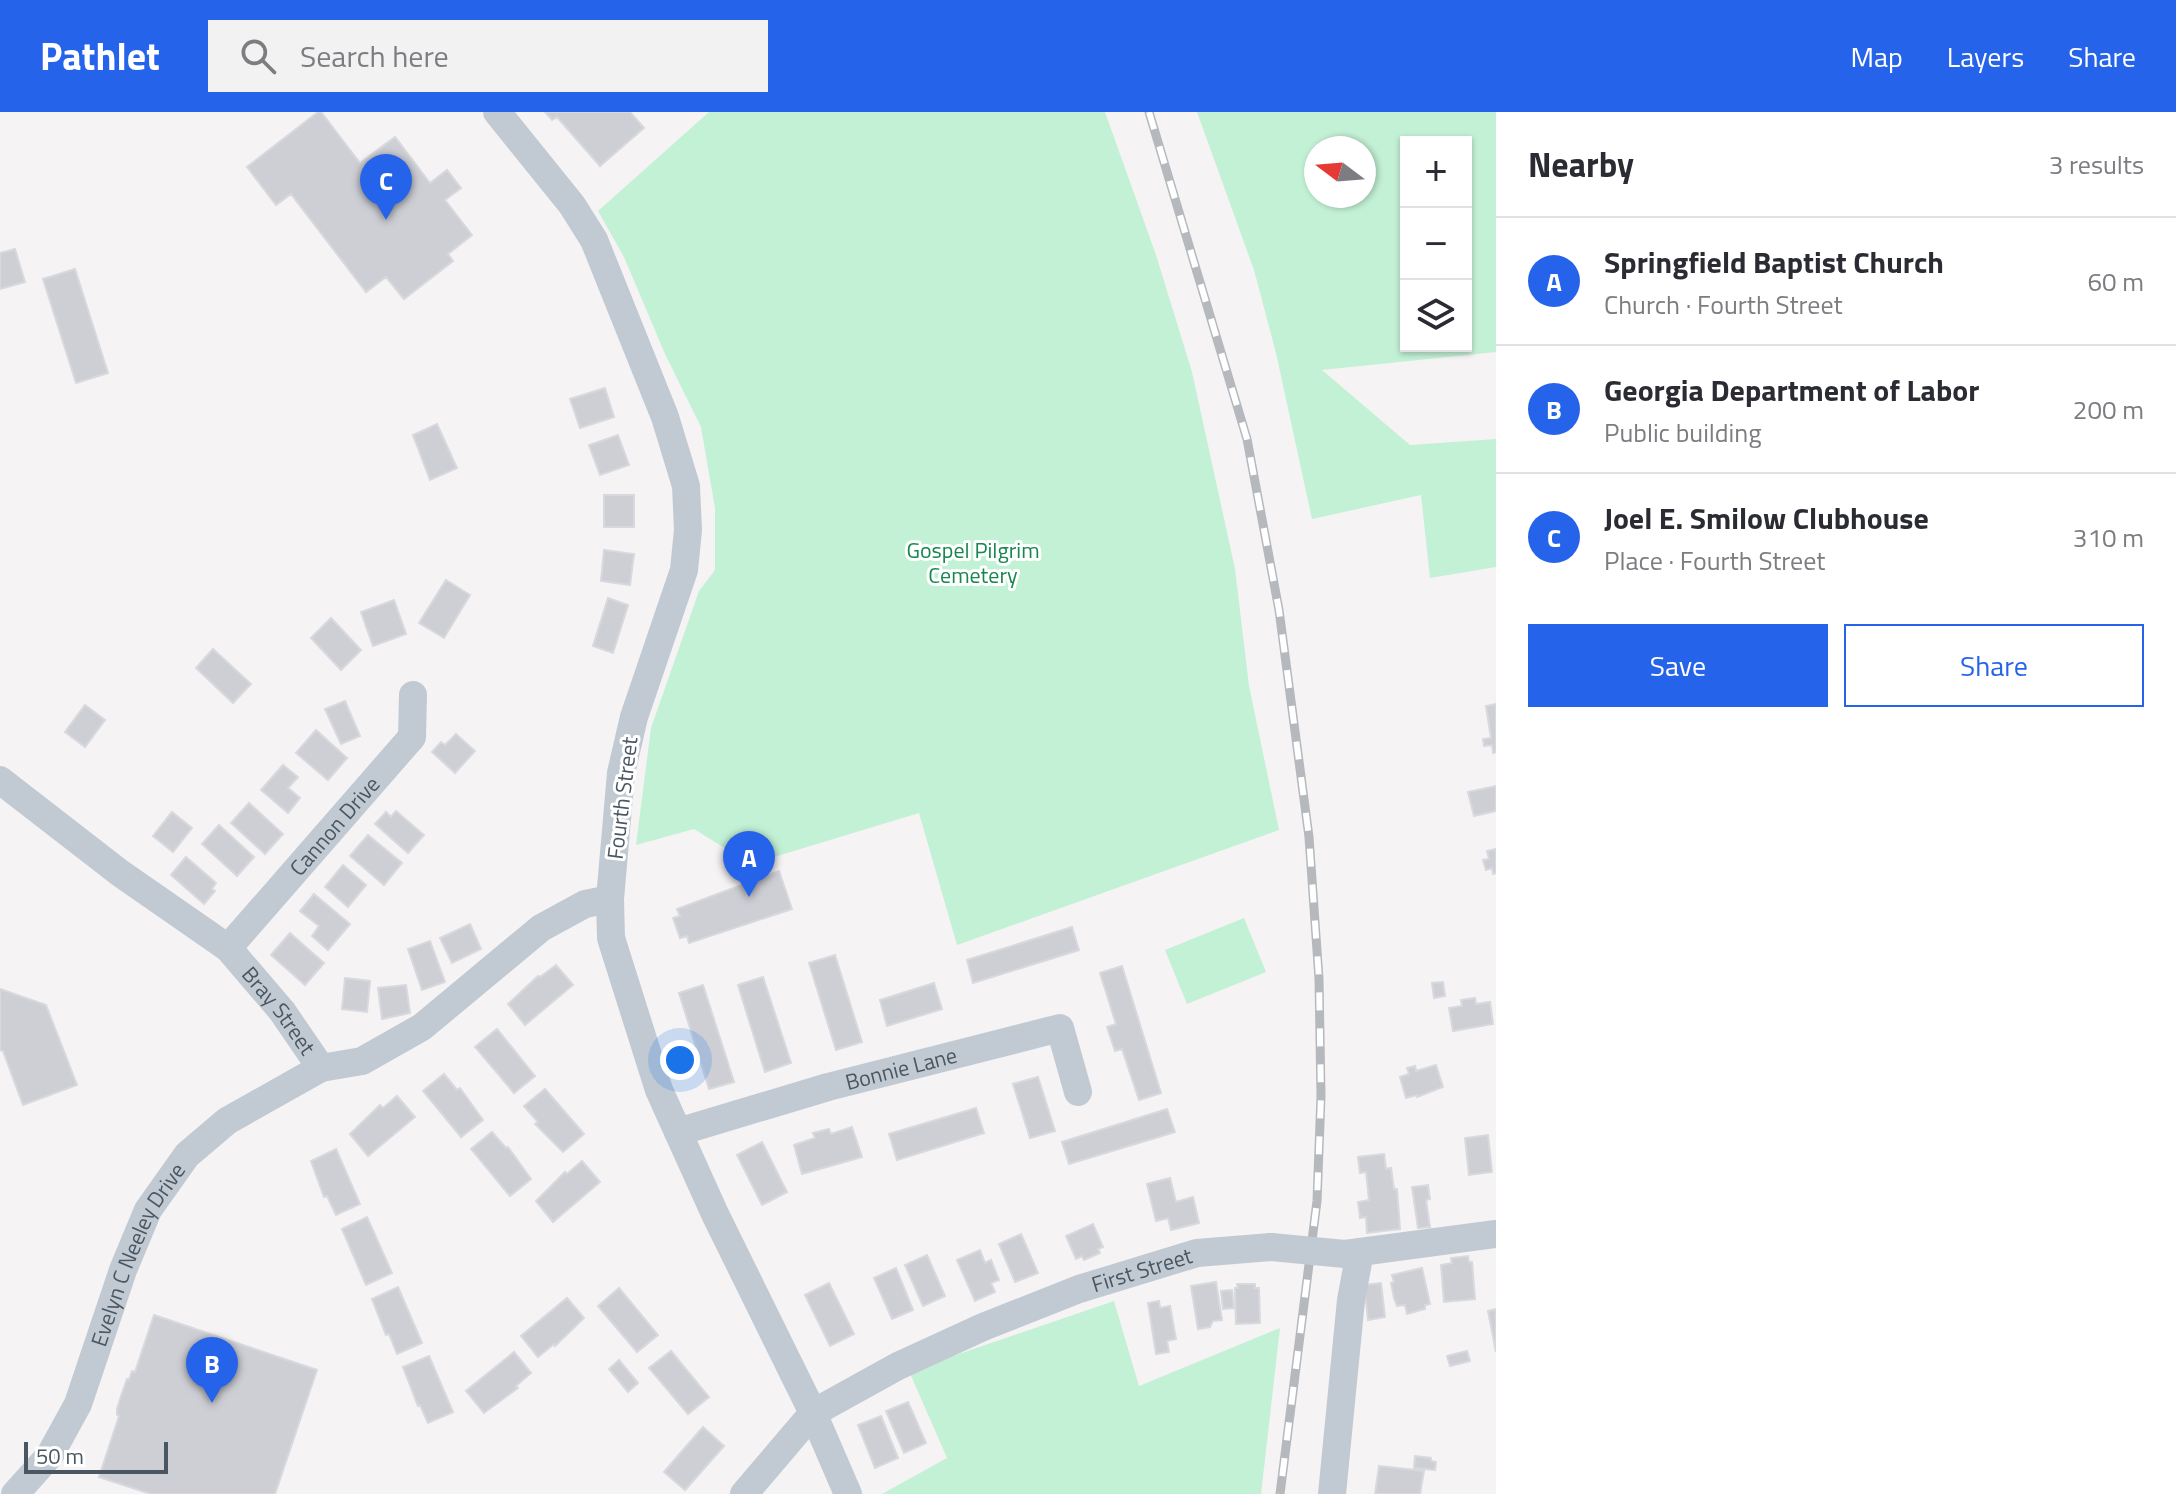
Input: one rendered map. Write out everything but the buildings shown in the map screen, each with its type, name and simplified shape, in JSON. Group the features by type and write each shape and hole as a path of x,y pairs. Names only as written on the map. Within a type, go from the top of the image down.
{"street":[{"name":"Fourth Street","path":"497,112 572,205 594,240 665,417 686,486 688,530 684,570 642,691 621,773 610,899 611,938 659,1090 813,1413 848,1494"},
{"name":"Cannon Drive","path":"228,948 412,737 413,695"},
{"name":"Bray Street","path":"0,780 120,873 228,948 282,1011 321,1068 362,1061 422,1027 541,928 585,904 610,899"},
{"name":"Bonnie Lane","path":"678,1132 828,1087 1060,1028 1078,1092"},
{"name":"Evelyn C Neeley Drive","path":"15,1494 50,1455 78,1404 123,1270 148,1210 187,1155 227,1121 321,1068"},
{"name":"First Street","path":"813,1413 912,1360 983,1327 1079,1289 1197,1253 1271,1247 1352,1253 1496,1234"},
{"path":"1332,1494 1351,1300 1352,1253"},
{"path":"744,1494 813,1413"}],"green space":[{"name":"Gospel Pilgrim Cemetery","path":"709,112 1105,112 1156,255 1192,372 1235,569 1249,686 1279,830 957,945 919,813 774,857 762,845 736,855 694,829 636,845 651,728 699,591 715,570 715,508 701,427 665,354 624,257 598,211"},
{"path":"1197,112 1496,112 1496,352 1322,370 1410,445 1496,439 1496,567 1430,578 1421,495 1312,519 1276,353 1254,270"},
{"path":"1244,918 1266,972 1187,1004 1165,950"},
{"path":"1114,1301 1139,1386 1280,1328 1261,1494 882,1494 947,1458 909,1371"}],"railway":[{"path":"1149,112 1247,439 1279,610 1309,837 1319,979 1321,1096 1317,1201 1280,1494"}],"place":[{"name":"Joel E. Smilow Clubhouse","path":"386,220"},
{"name":"Springfield Baptist Church","path":"749,897"},
{"name":"Georgia Department of Labor","path":"212,1403"}]}
